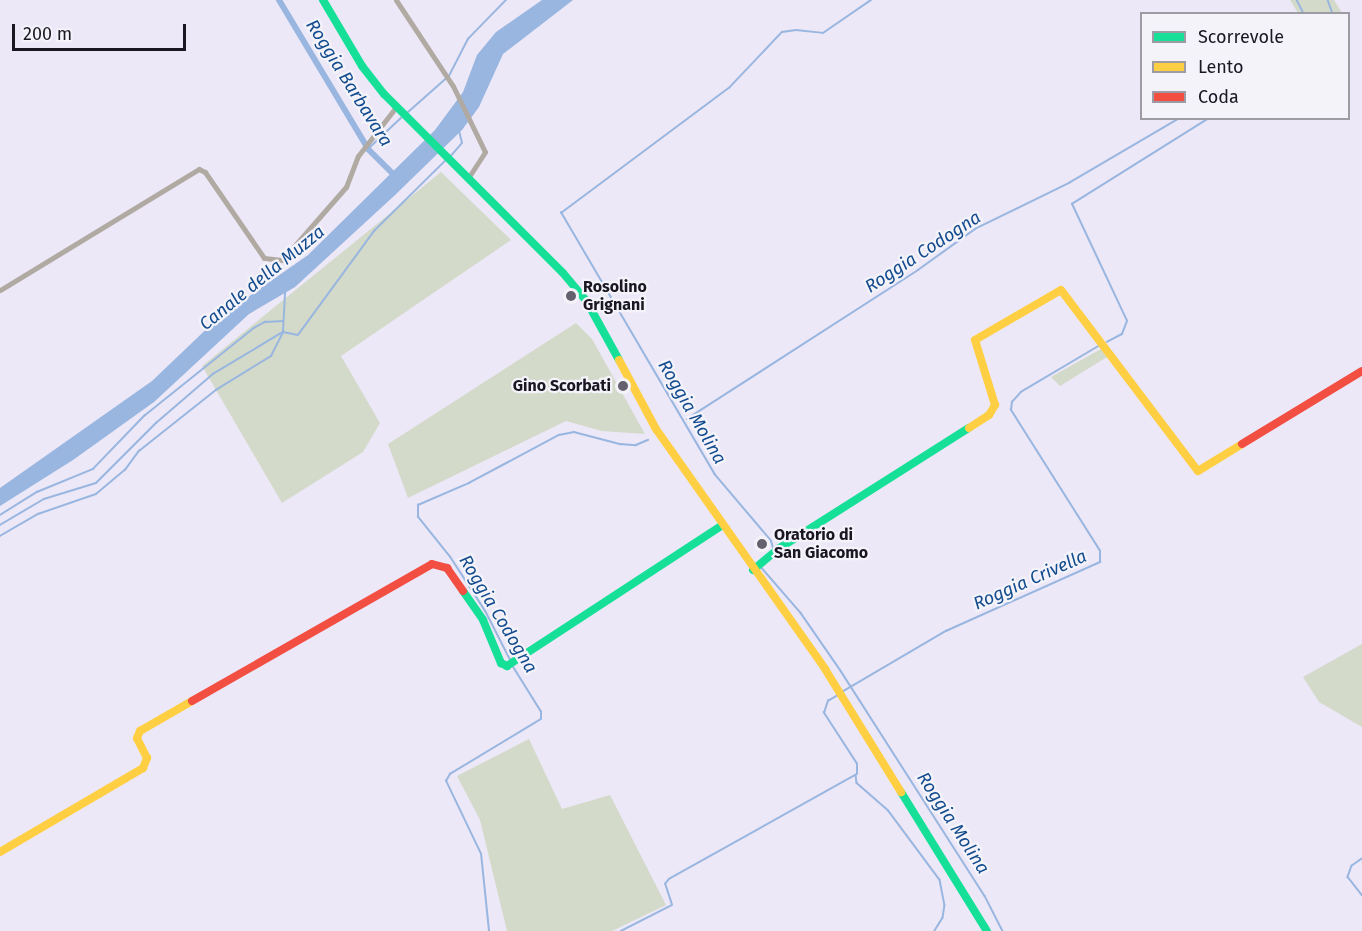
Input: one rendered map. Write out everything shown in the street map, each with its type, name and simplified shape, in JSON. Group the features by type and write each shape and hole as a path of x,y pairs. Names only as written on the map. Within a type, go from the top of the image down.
{"street":[{"path":"323,0 368,74 399,110 563,273 587,302 656,429 721,526 844,699 987,931"},
{"path":"396,0 457,96 485,152 468,178"},
{"path":"0,290 199,169 205,172 264,258 282,260 346,187 358,156 399,110"},
{"path":"753,570 778,549 989,415 995,405 975,340 1054,291 1061,290 1198,471 1362,371"},
{"path":"0,852 143,768 147,758 137,738 140,731 432,564 447,568 483,620 501,663 512,664 721,526"}],"green space":[{"path":"1290,0 1334,0 1341,12 1297,12"},
{"path":"441,172 511,240 341,356 380,423 363,452 282,503 202,366"},
{"path":"576,323 592,339 645,434 602,431 566,421 408,498 388,444"},
{"path":"1101,349 1107,357 1060,386 1051,377"},
{"path":"1362,644 1362,727 1319,702 1303,677"},
{"path":"529,739 562,809 610,795 666,905 612,931 507,931 480,820 457,776"}],"water":[{"path":"542,0 573,0 503,54 479,107 462,130 394,196 295,287 249,314 154,402 73,460 0,506 0,488 152,381 218,318 308,255 435,130 463,92 477,55 496,32"}],"waterway":[{"name":"Roggia Barbavara","path":"279,0 368,149 397,178"},
{"path":"407,113 449,76 468,39 506,0"},
{"name":"Roggia Molina","path":"773,548 771,541 715,475 561,213 729,88 782,32 796,30 823,33 871,0"},
{"name":"Roggia Codogna","path":"1297,0 1303,12"},
{"name":"Roggia Crivella","path":"1328,0 1332,12"},
{"path":"368,149 401,118"},
{"name":"Roggia Codogna","path":"687,419 918,270 975,229 1069,183 1177,120"},
{"name":"Roggia Crivella","path":"1107,342 1122,334 1127,321 1072,204 1206,120"},
{"path":"450,157 462,143 459,131"},
{"path":"0,525 44,499 96,483 156,423 213,374 283,332 298,335 374,231 446,160"},
{"path":"0,536 38,514 96,494 125,470 139,451 216,390 271,356 283,332 285,293"},
{"path":"0,515 37,492 93,469 144,416 254,328 265,322 283,321"},
{"name":"Roggia Crivella","path":"842,692 946,631 1100,562 1100,551 1011,410 1012,402 1021,392 1100,345"},
{"name":"Roggia Codogna","path":"510,660 485,611 450,557 418,517 418,505 469,483 559,435 574,432 620,444 636,445 648,440"},
{"name":"Roggia Molina","path":"762,568 801,613 841,671 985,896 1003,931"},
{"name":"Roggia Codogna","path":"489,931 481,854 446,781 450,774 541,719 541,712 513,667"},
{"name":"Roggia Crivella","path":"621,931 672,905 665,884 669,879 857,774 857,764 824,713 828,701 838,695"},
{"path":"856,775 857,783 888,810 940,880 945,905 943,918 935,931"},
{"path":"1362,859 1352,866 1348,877 1362,895"}],"traffic: fast":[{"path":"323,0 362,66 384,94 563,273 587,302 619,360"},
{"path":"753,570 778,549 969,428"},
{"path":"463,591 483,620 501,663 507,666 721,526"},
{"path":"901,792 987,931"}],"traffic: slow":[{"path":"969,428 989,415 995,405 975,340 1061,290 1198,471 1242,444"},
{"path":"619,360 656,429 825,669 901,792"},
{"path":"0,852 143,768 147,758 137,738 140,731 192,701"}],"traffic: jam":[{"path":"1242,444 1362,371"},
{"path":"192,701 432,564 447,568 463,591"}],"place":[{"name":"Rosolino Grignani","path":"571,296"},
{"name":"Gino Scorbati","path":"623,386"},
{"name":"Oratorio di San Giacomo","path":"762,544"}],"water label":[{"name":"Canale della Muzza","path":"262,278"}]}
